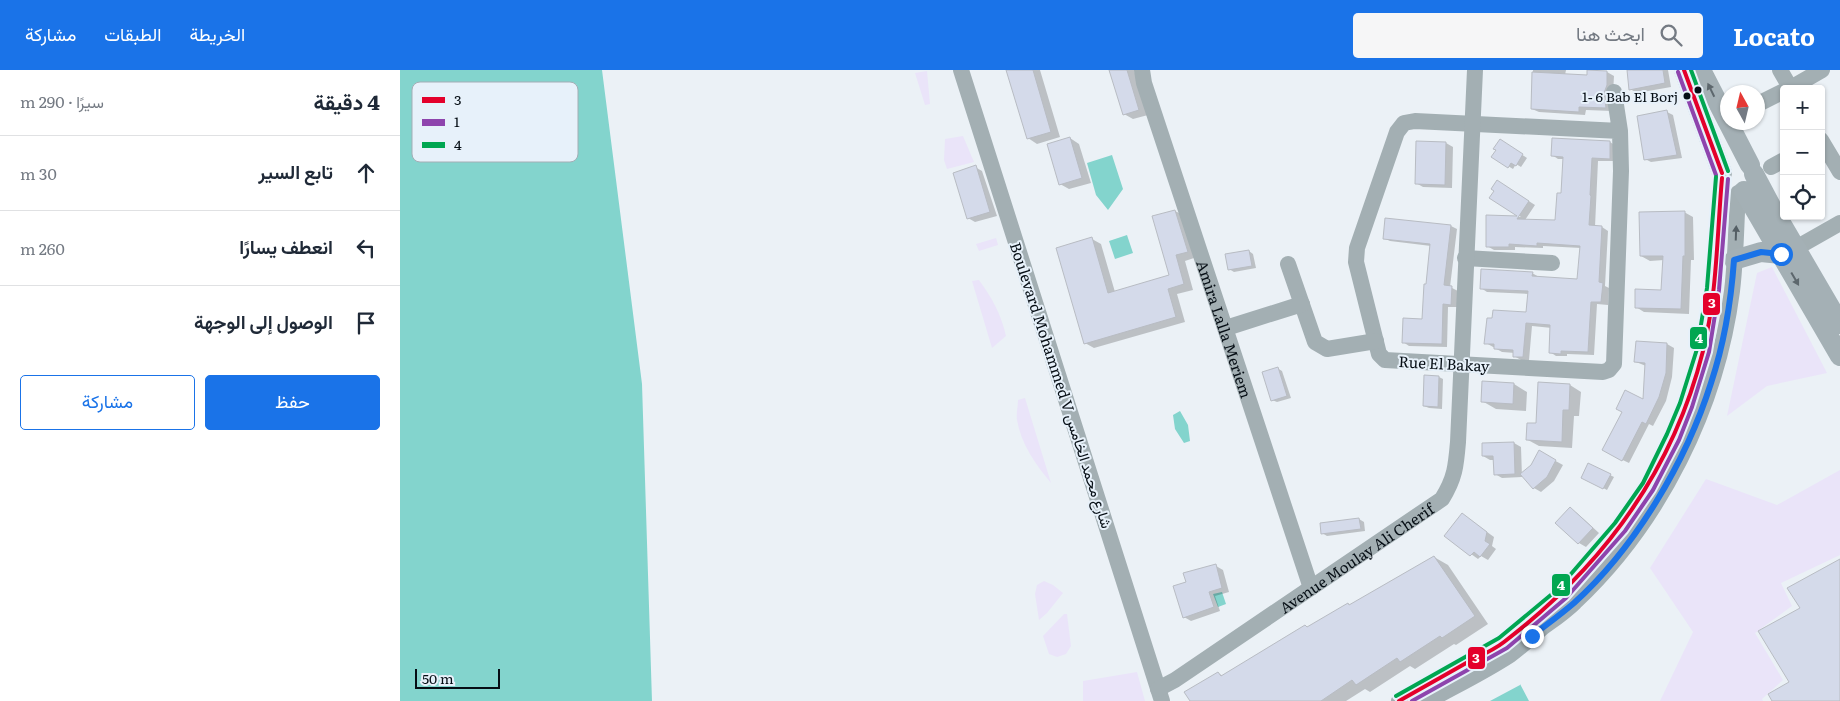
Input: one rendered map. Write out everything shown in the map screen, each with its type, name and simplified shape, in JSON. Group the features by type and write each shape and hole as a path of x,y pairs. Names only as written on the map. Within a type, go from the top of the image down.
{"main road":[{"path":"1684,70 1722,176 1729,190 1741,192 1752,185 1765,167"},
{"path":"1701,70 1720,106"},
{"path":"1736,130 1765,167 1788,251 1840,356"},
{"path":"1722,176 1727,164 1736,160 1765,167"},
{"path":"1741,192 1788,251 1840,324"},
{"path":"1734,260 1761,252 1788,251"}],"street":[{"name":"Boulevard Mohammed V شارع محمد الخامس","path":"961,70 1160,695"},
{"name":"Amira Lalla Meriem","path":"1142,70 1144,83 1312,588"},
{"name":"Avenue Moulay Ali Cherif","path":"1160,695 1175,680 1442,499 1447,492 1455,468 1475,70"},
{"path":"1780,70 1787,85"},
{"path":"1796,85 1822,70"},
{"name":"Rue El Bakay","path":"1614,92 1620,130 1621,171 1614,364 1609,370 1603,372 1385,360 1379,354 1356,262 1357,248 1397,132 1404,123 1414,121 1620,130"},
{"path":"1765,101 1780,93"},
{"path":"1825,147 1840,172"},
{"path":"1399,701 1503,642 1562,594 1620,527 1648,486 1673,436 1686,404 1703,350 1713,289 1722,176"},
{"path":"1428,701 1511,654 1574,602 1634,535 1662,492 1687,444 1711,383 1732,292 1741,192"},
{"path":"1788,251 1840,223"},
{"path":"1465,258 1552,263"},
{"path":"1288,264 1315,342 1326,349 1376,341"},
{"path":"1226,328 1302,304"}],"shaded area":[{"path":"400,70 602,70 642,384 652,701 400,701"},
{"path":"927,71 930,104 925,105 915,73"},
{"path":"963,136 974,162 947,169 944,160 945,139"},
{"path":"1112,155 1123,189 1108,210 1096,195 1087,163"},
{"path":"1127,235 1133,253 1115,259 1109,241"},
{"path":"996,238 998,245 979,251 976,244"},
{"path":"1772,267 1827,373 1767,386 1727,416 1757,273"},
{"path":"979,280 996,306 1006,336 992,348 972,281"},
{"path":"1025,398 1051,483 1030,454 1019,429 1017,418 1018,400"},
{"path":"1180,411 1188,425 1190,441 1184,443 1175,429 1173,415"},
{"path":"1840,470 1840,555 1781,583 1792,606 1755,633 1783,680 1762,699 1763,701 1660,701 1693,632 1650,568 1706,479 1777,505"},
{"path":"1044,581 1063,593 1039,620 1035,594 1037,585"},
{"path":"1222,592 1226,604 1218,607 1213,594"},
{"path":"1064,614 1067,614 1071,646 1066,654 1057,657 1049,654 1043,636"},
{"path":"1137,672 1145,701 1083,701 1083,681"},
{"path":"1520,685 1529,701 1490,701"}],"building":[{"path":"1006,70 1033,70 1051,132 1027,139"},
{"path":"1109,70 1127,70 1139,110 1123,115"},
{"path":"1587,70 1607,71 1607,85 1604,93 1606,108 1579,107 1579,112 1531,109 1532,72 1587,75"},
{"path":"1627,70 1663,70 1665,83 1629,90"},
{"path":"1667,110 1677,155 1644,160 1637,116"},
{"path":"1070,137 1082,178 1059,185 1047,144"},
{"path":"1552,138 1610,141 1610,159 1592,158 1589,225 1602,226 1599,282 1603,283 1601,302 1591,302 1588,352 1561,351 1561,354 1549,353 1550,325 1526,323 1523,357 1513,357 1513,350 1494,349 1494,344 1484,344 1487,318 1492,318 1493,310 1526,312 1528,291 1480,289 1481,269 1533,272 1532,276 1577,279 1580,246 1537,243 1537,246 1509,244 1509,247 1486,247 1486,215 1517,216 1489,198 1494,191 1491,189 1497,180 1529,201 1517,219 1555,220 1557,193 1561,193 1563,157 1551,156"},
{"path":"1500,139 1523,154 1516,166 1511,163 1508,168 1491,157 1496,150 1493,149"},
{"path":"1416,141 1446,142 1445,185 1415,184"},
{"path":"976,165 990,212 967,219 953,173"},
{"path":"1175,210 1188,252 1176,255 1184,284 1168,289 1176,317 1084,344 1056,248 1092,237 1108,293 1169,275 1152,216"},
{"path":"1685,211 1685,256 1683,256 1681,309 1635,308 1635,289 1661,290 1663,256 1640,256 1639,212"},
{"path":"1385,218 1451,225 1444,285 1452,286 1451,305 1443,304 1442,344 1402,343 1403,318 1422,319 1424,284 1426,284 1430,244 1383,239"},
{"path":"1249,250 1252,266 1228,270 1225,254"},
{"path":"1636,341 1667,343 1666,373 1659,397 1646,424 1642,422 1622,461 1602,450 1622,412 1616,409 1625,390 1643,399 1645,363 1634,362"},
{"path":"1278,367 1287,396 1271,401 1262,372"},
{"path":"1424,375 1439,376 1438,407 1423,406"},
{"path":"1482,381 1514,383 1513,404 1481,402"},
{"path":"1538,382 1570,384 1569,410 1563,410 1562,442 1526,440 1527,423 1536,423"},
{"path":"1514,442 1515,474 1494,475 1493,456 1482,456 1482,443"},
{"path":"1539,450 1556,460 1547,477 1533,489 1520,474 1531,465"},
{"path":"1588,463 1611,474 1603,489 1581,478"},
{"path":"1570,507 1593,528 1578,544 1555,523"},
{"path":"1462,513 1487,532 1485,541 1490,544 1480,557 1474,552 1470,556 1444,536"},
{"path":"1359,518 1361,529 1321,534 1320,523"},
{"path":"1434,556 1475,616 1442,638 1440,636 1400,662 1397,658 1356,685 1352,680 1321,701 1190,701 1184,692 1218,672 1221,676 1305,625 1307,627 1348,603 1349,605"},
{"path":"1840,559 1840,701 1772,701 1768,694 1789,682 1758,631 1800,608 1787,588"},
{"path":"1216,564 1222,588 1209,592 1214,607 1183,618 1173,586 1186,582 1183,573"}],"transit line":[{"name":"3","path":"1684,70 1722,173"},
{"name":"4","path":"1691,70 1728,171"},
{"name":"1","path":"1678,72 1716,175"},
{"name":"4","path":"1396,696 1499,638 1558,589 1615,523 1643,483 1680,403 1697,349 1707,288 1716,177"},
{"name":"3","path":"1399,701 1496,648 1539,613 1572,582 1602,549 1629,513 1653,476 1673,437 1690,395 1708,330 1714,287 1722,178"},
{"name":"1","path":"1412,701 1507,648 1566,598 1625,531 1653,490 1679,440 1692,407 1709,352 1719,290 1728,179"}],"place":[{"name":"1- 6 Bab El Borj","path":"1687,96"}],"route":[{"path":"1532,636 1574,602 1610,564 1634,535 1662,492 1687,444 1711,383 1732,292 1734,260 1761,252 1781,254"}]}
